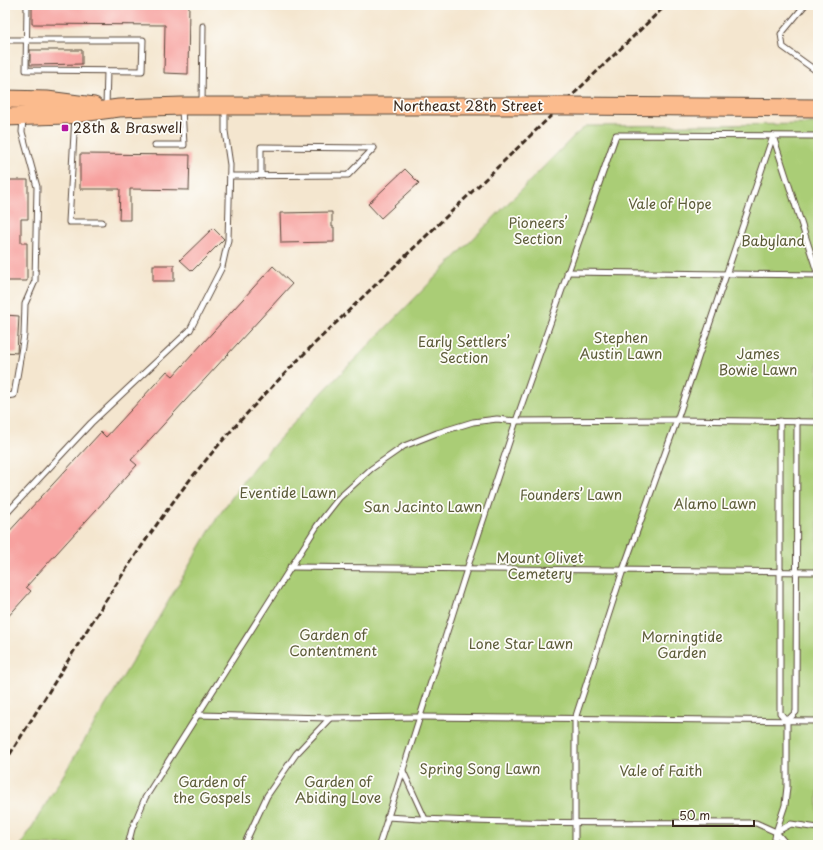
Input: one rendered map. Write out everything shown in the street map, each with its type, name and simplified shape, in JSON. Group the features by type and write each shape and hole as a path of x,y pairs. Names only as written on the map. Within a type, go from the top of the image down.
{"main road":[{"name":"Northeast 28th Street","path":"5,98 47,100 112,107 578,106 818,108"},
{"name":"Northeast 28th Street","path":"5,117 75,114 112,107"}],"lane":[{"path":"5,40 26,40 143,40 142,71 26,70 26,40 27,5"},
{"path":"805,5 781,34 783,47 815,70 818,70"},
{"path":"202,106 203,26"},
{"path":"107,71 112,107"},
{"path":"155,145 184,145 182,106"},
{"path":"5,515 91,423 190,330 222,267 228,240 230,165 225,131 224,106"},
{"path":"75,114 68,222 102,222"},
{"path":"5,396 14,395 24,335 25,304 35,281 37,187 22,132 23,116"},
{"path":"379,845 516,421 616,135 818,136"},
{"path":"575,845 575,718 623,570 677,420 773,136"},
{"path":"567,272 818,275 773,136"},
{"path":"230,176 261,176 348,175 374,148 261,147 261,176"},
{"path":"128,845 132,828 145,798 317,526 339,498 371,469 404,446 437,433 473,422 497,419 516,421 677,420 818,422"},
{"path":"774,845 776,832 785,805 787,787 787,721 780,713 780,421"},
{"path":"787,721 796,712 797,421"},
{"path":"290,567 818,572"},
{"path":"198,715 330,718 420,717 818,721"},
{"path":"244,845 267,796 296,754 330,718"},
{"path":"403,771 425,819"},
{"path":"387,817 576,822 756,823 776,832 787,845"},
{"path":"776,832 791,824 818,828"}],"green space":[{"name":"Mount Olivet Cemetery","path":"818,124 818,845 21,845 158,619 217,518 254,467 312,403 572,138 586,126"}],"building":[{"path":"32,5 189,5 188,74 164,73 165,25 32,24"},
{"path":"30,50 82,50 82,64 30,65"},
{"path":"80,154 190,155 189,190 130,189 130,220 119,220 120,189 80,189"},
{"path":"405,169 419,183 381,218 368,204"},
{"path":"5,180 28,180 28,219 21,219 21,243 27,243 27,281 5,281"},
{"path":"332,212 334,242 281,243 280,213"},
{"path":"213,228 224,239 192,271 180,260"},
{"path":"153,265 174,265 174,281 153,281"},
{"path":"273,266 292,284 131,460 137,465 26,587 31,591 5,620 5,536 101,432 106,437 167,371 173,376"},
{"path":"5,315 19,316 17,353 5,352"}],"railway":[{"path":"5,762 114,587 160,519 200,467 231,431 313,345 666,5"}],"place":[{"name":"28th & Braswell","path":"65,128"}],"park label":[{"name":"Vale of Hope","path":"670,204"},
{"name":"Pioneers’ Section","path":"538,232"},
{"name":"Babyland","path":"773,241"},
{"name":"Stephen Austin Lawn","path":"621,346"},
{"name":"Early Settlers’ Section","path":"464,350"},
{"name":"James Bowie Lawn","path":"758,362"},
{"name":"Eventide Lawn","path":"288,493"},
{"name":"Founders’ Lawn","path":"571,495"},
{"name":"Alamo Lawn","path":"715,504"},
{"name":"San Jacinto Lawn","path":"423,507"},
{"name":"Garden of Contentment","path":"333,644"},
{"name":"Lone Star Lawn","path":"521,644"},
{"name":"Morningtide Garden","path":"682,646"},
{"name":"Spring Song Lawn","path":"480,769"},
{"name":"Vale of Faith","path":"661,771"},
{"name":"Garden of the Gospels","path":"212,790"},
{"name":"Garden of Abiding Love","path":"338,790"}]}
